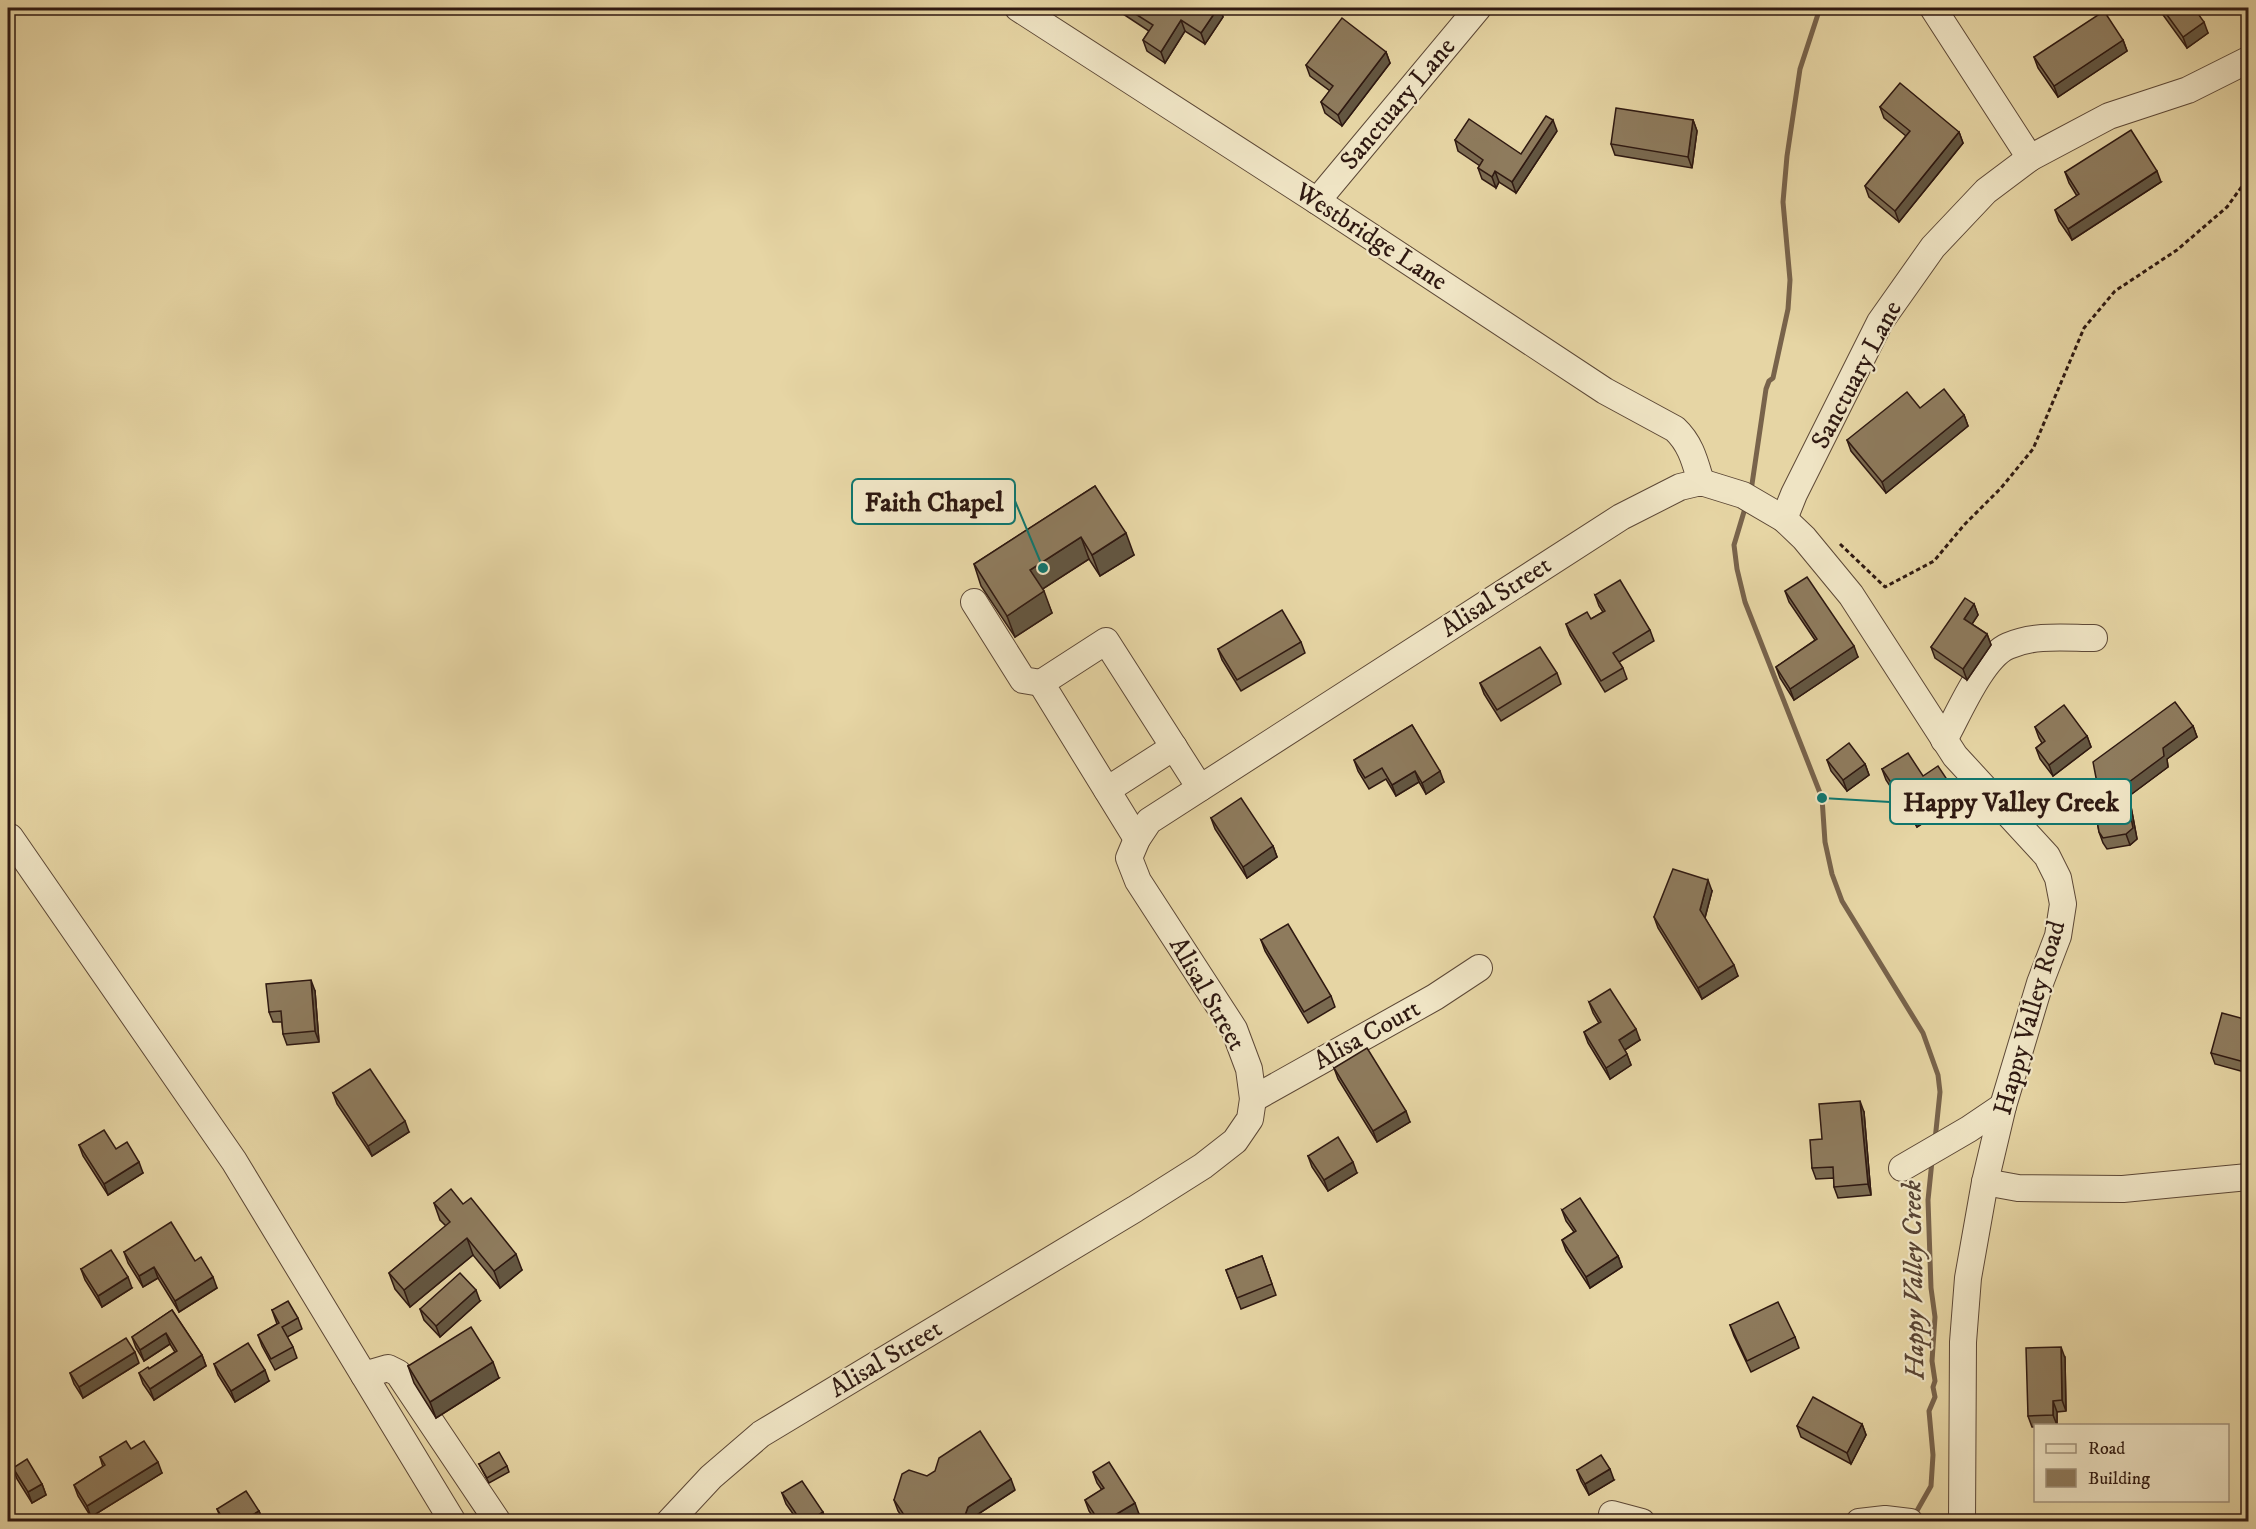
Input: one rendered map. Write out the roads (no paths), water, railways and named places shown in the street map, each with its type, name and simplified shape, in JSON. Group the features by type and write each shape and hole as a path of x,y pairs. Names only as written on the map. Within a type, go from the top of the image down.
{"street":[{"name":"Westbridge Lane","path":"1018,8 1605,391 1675,429 1683,436 1693,452 1701,482"},
{"name":"Sanctuary Lane","path":"1317,201 1478,8"},
{"path":"1933,8 2030,158"},
{"name":"Sanctuary Lane","path":"1784,519 1794,494 1880,322 1933,247 1986,191 2030,158 2109,116 2188,90 2248,60"},
{"name":"Happy Valley Road","path":"1701,482 1751,500 1784,519 1804,538 1851,595 1955,756 2048,856 2058,878 2063,904 2058,936 2040,982 2002,1106 1985,1182 1968,1278 1963,1342 1962,1521"},
{"name":"Alisal Street","path":"669,1521 711,1477 761,1434 1203,1166 1235,1141 1250,1119 1253,1099 1249,1069 1234,1029 1138,881 1129,858 1137,839 1149,821 1621,517 1680,486 1701,482"},
{"path":"974,602 1023,680 1041,683 1106,641 1200,788"},
{"path":"1944,740 1982,672 2006,646 2043,637 2094,638"},
{"path":"1041,683 1137,839"},
{"path":"1107,790 1174,747"},
{"path":"10,837 234,1161 453,1521"},
{"name":"Alisa Court","path":"1253,1099 1435,997 1479,968"},
{"path":"1911,1162 1946,1143 2002,1106"},
{"path":"1985,1182 2018,1188 2123,1189 2248,1177"},
{"path":"364,1375 388,1368 398,1373 498,1521"},
{"path":"1612,1515 1642,1521"},
{"path":"1859,1521 1898,1520"}],"waterway":[{"name":"Happy Valley Creek","path":"1751,491 1766,389 1773,378 1788,309 1790,280 1783,202 1787,156 1800,69 1820,8"},
{"name":"Happy Valley Creek","path":"1746,505 1734,545 1745,602 1822,798 1825,842 1832,874 1842,901 1923,1033 1938,1075 1940,1092 1935,1140"},
{"name":"Happy Valley Creek","path":"1914,1516 1931,1486 1933,1455 1929,1411 1935,1397 1932,1361 1935,1317 1931,1288 1928,1200 1932,1161"}],"place":[{"name":"Faith Chapel","path":"1043,568"},
{"name":"Happy Valley Creek","path":"1822,798"}]}
